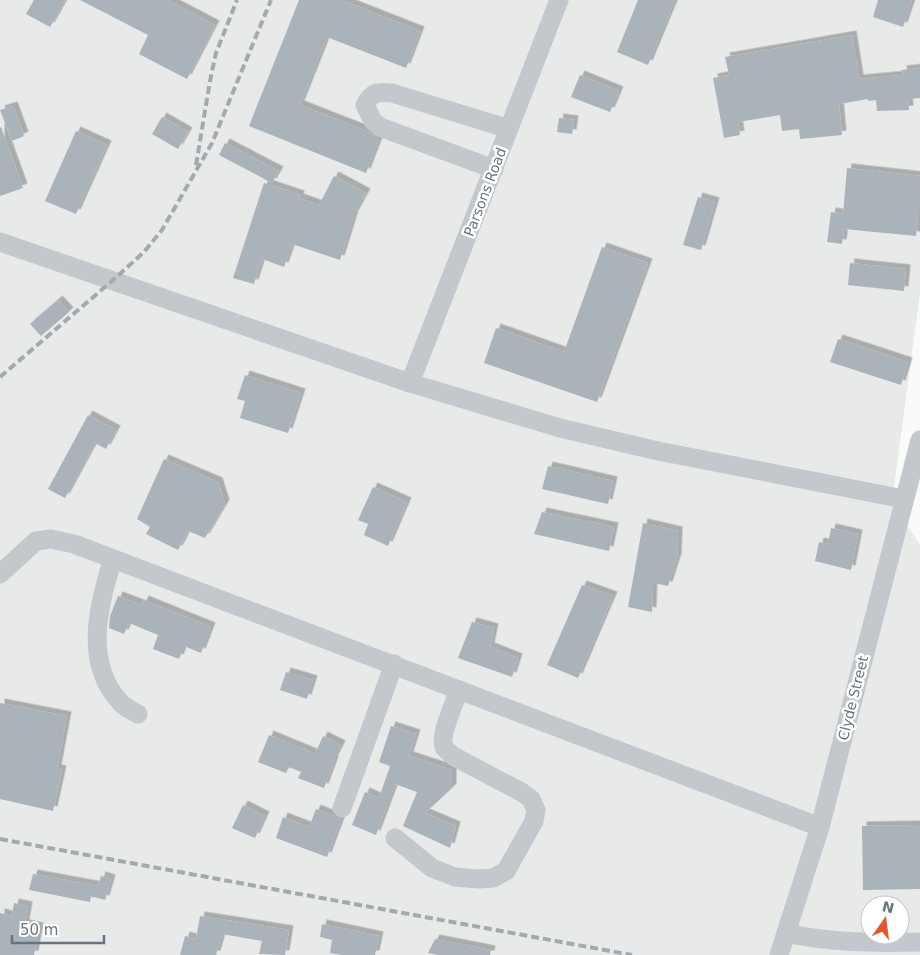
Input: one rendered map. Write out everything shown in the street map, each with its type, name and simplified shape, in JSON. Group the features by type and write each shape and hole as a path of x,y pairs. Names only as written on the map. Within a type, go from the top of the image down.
{"street":[{"name":"Parsons Road","path":"410,383 559,0"},
{"path":"494,169 380,127 373,121 365,105 369,97 378,92 392,93 509,129"},
{"path":"0,242 410,383 560,428 904,499"},
{"name":"Clyde Street","path":"779,955 820,827 920,440"},
{"path":"0,574 36,540 51,539 74,544 820,827"},
{"path":"112,559 100,607 97,628 98,653 104,675 114,694 123,706 138,714"},
{"path":"342,808 394,664"},
{"path":"395,838 432,868 456,877 493,878 506,871 534,821 536,810 531,799 453,756 444,748 443,739 446,726 459,690"},
{"path":"786,934 816,940 875,943 920,942"}],"shaded area":[{"path":"0,0 920,0 920,293 892,502 920,545 920,955 0,955"}],"building":[{"path":"34,0 65,0 50,27 26,14"},
{"path":"80,0 167,0 215,25 187,79 139,54 148,35"},
{"path":"299,0 341,0 420,31 406,68 327,37 300,105 369,132 379,139 366,173 249,126"},
{"path":"638,0 675,0 648,65 617,52"},
{"path":"878,0 912,0 903,27 873,17"},
{"path":"852,35 859,79 903,75 902,70 920,68 920,98 908,99 909,110 877,111 876,100 868,101 868,99 839,104 842,135 800,139 799,129 782,131 780,115 738,122 740,135 724,138 713,78 729,75 725,57"},
{"path":"580,75 619,91 610,112 571,97"},
{"path":"13,106 24,136 12,141 0,110"},
{"path":"162,117 188,132 178,149 152,134"},
{"path":"559,118 574,120 572,134 557,132"},
{"path":"0,128 23,188 0,196"},
{"path":"76,131 107,145 76,214 45,201"},
{"path":"225,143 279,171 272,183 219,155"},
{"path":"847,168 920,176 920,211 918,211 916,236 844,229 842,244 827,242 831,212 843,214"},
{"path":"334,176 366,193 354,215 340,260 292,244 284,267 262,259 254,284 233,278 264,183 300,195 299,198 319,205"},
{"path":"698,197 715,202 701,250 683,245"},
{"path":"602,247 648,263 597,402 484,363 496,328 564,352"},
{"path":"850,263 906,269 904,291 848,285"},
{"path":"58,300 69,312 41,336 30,324"},
{"path":"838,339 908,362 901,385 830,362"},
{"path":"245,375 301,393 288,433 240,418 245,401 237,399"},
{"path":"88,415 116,430 106,449 95,443 65,498 48,489"},
{"path":"164,459 218,482 225,504 205,538 188,531 178,550 146,534 150,527 137,519"},
{"path":"548,466 613,481 608,504 542,489"},
{"path":"373,487 407,502 388,546 364,535 368,524 358,520"},
{"path":"542,512 614,527 609,551 534,534"},
{"path":"643,523 678,531 677,558 668,586 653,583 652,612 628,607"},
{"path":"831,528 858,534 851,570 815,561 819,542 828,544"},
{"path":"582,585 613,596 578,678 547,665"},
{"path":"118,596 142,605 144,600 211,627 201,653 184,646 179,659 153,649 158,635 129,623 124,634 109,628 110,616"},
{"path":"472,622 494,628 490,647 518,658 512,677 458,658"},
{"path":"286,672 313,680 307,699 280,690"},
{"path":"0,703 67,716 57,769 62,770 53,811 0,799"},
{"path":"391,726 416,734 409,756 452,770 452,788 425,813 456,826 450,848 403,826 417,792 395,784 376,835 352,825 365,792 379,798 390,766 379,762"},
{"path":"269,735 315,754 323,736 341,745 333,761 324,788 298,778 301,772 289,767 286,773 258,762"},
{"path":"243,805 265,816 255,838 232,828"},
{"path":"316,809 341,819 327,857 276,838 283,817 309,827"},
{"path":"920,825 920,889 863,890 862,826"},
{"path":"33,874 98,886 101,876 111,879 105,900 91,896 90,902 29,890"},
{"path":"14,903 28,906 25,924 39,927 34,955 0,955 0,913 12,916"},
{"path":"200,916 289,930 285,955 259,954 262,941 222,934 216,955 180,955 185,936 196,939"},
{"path":"322,924 379,936 375,955 330,953 332,940 320,937"},
{"path":"435,939 491,950 490,955 438,955 428,953"}],"railway":[{"path":"196,165 216,53 237,0"},
{"path":"0,377 144,252 162,230 212,143 271,0"},
{"path":"0,839 632,955"}]}
